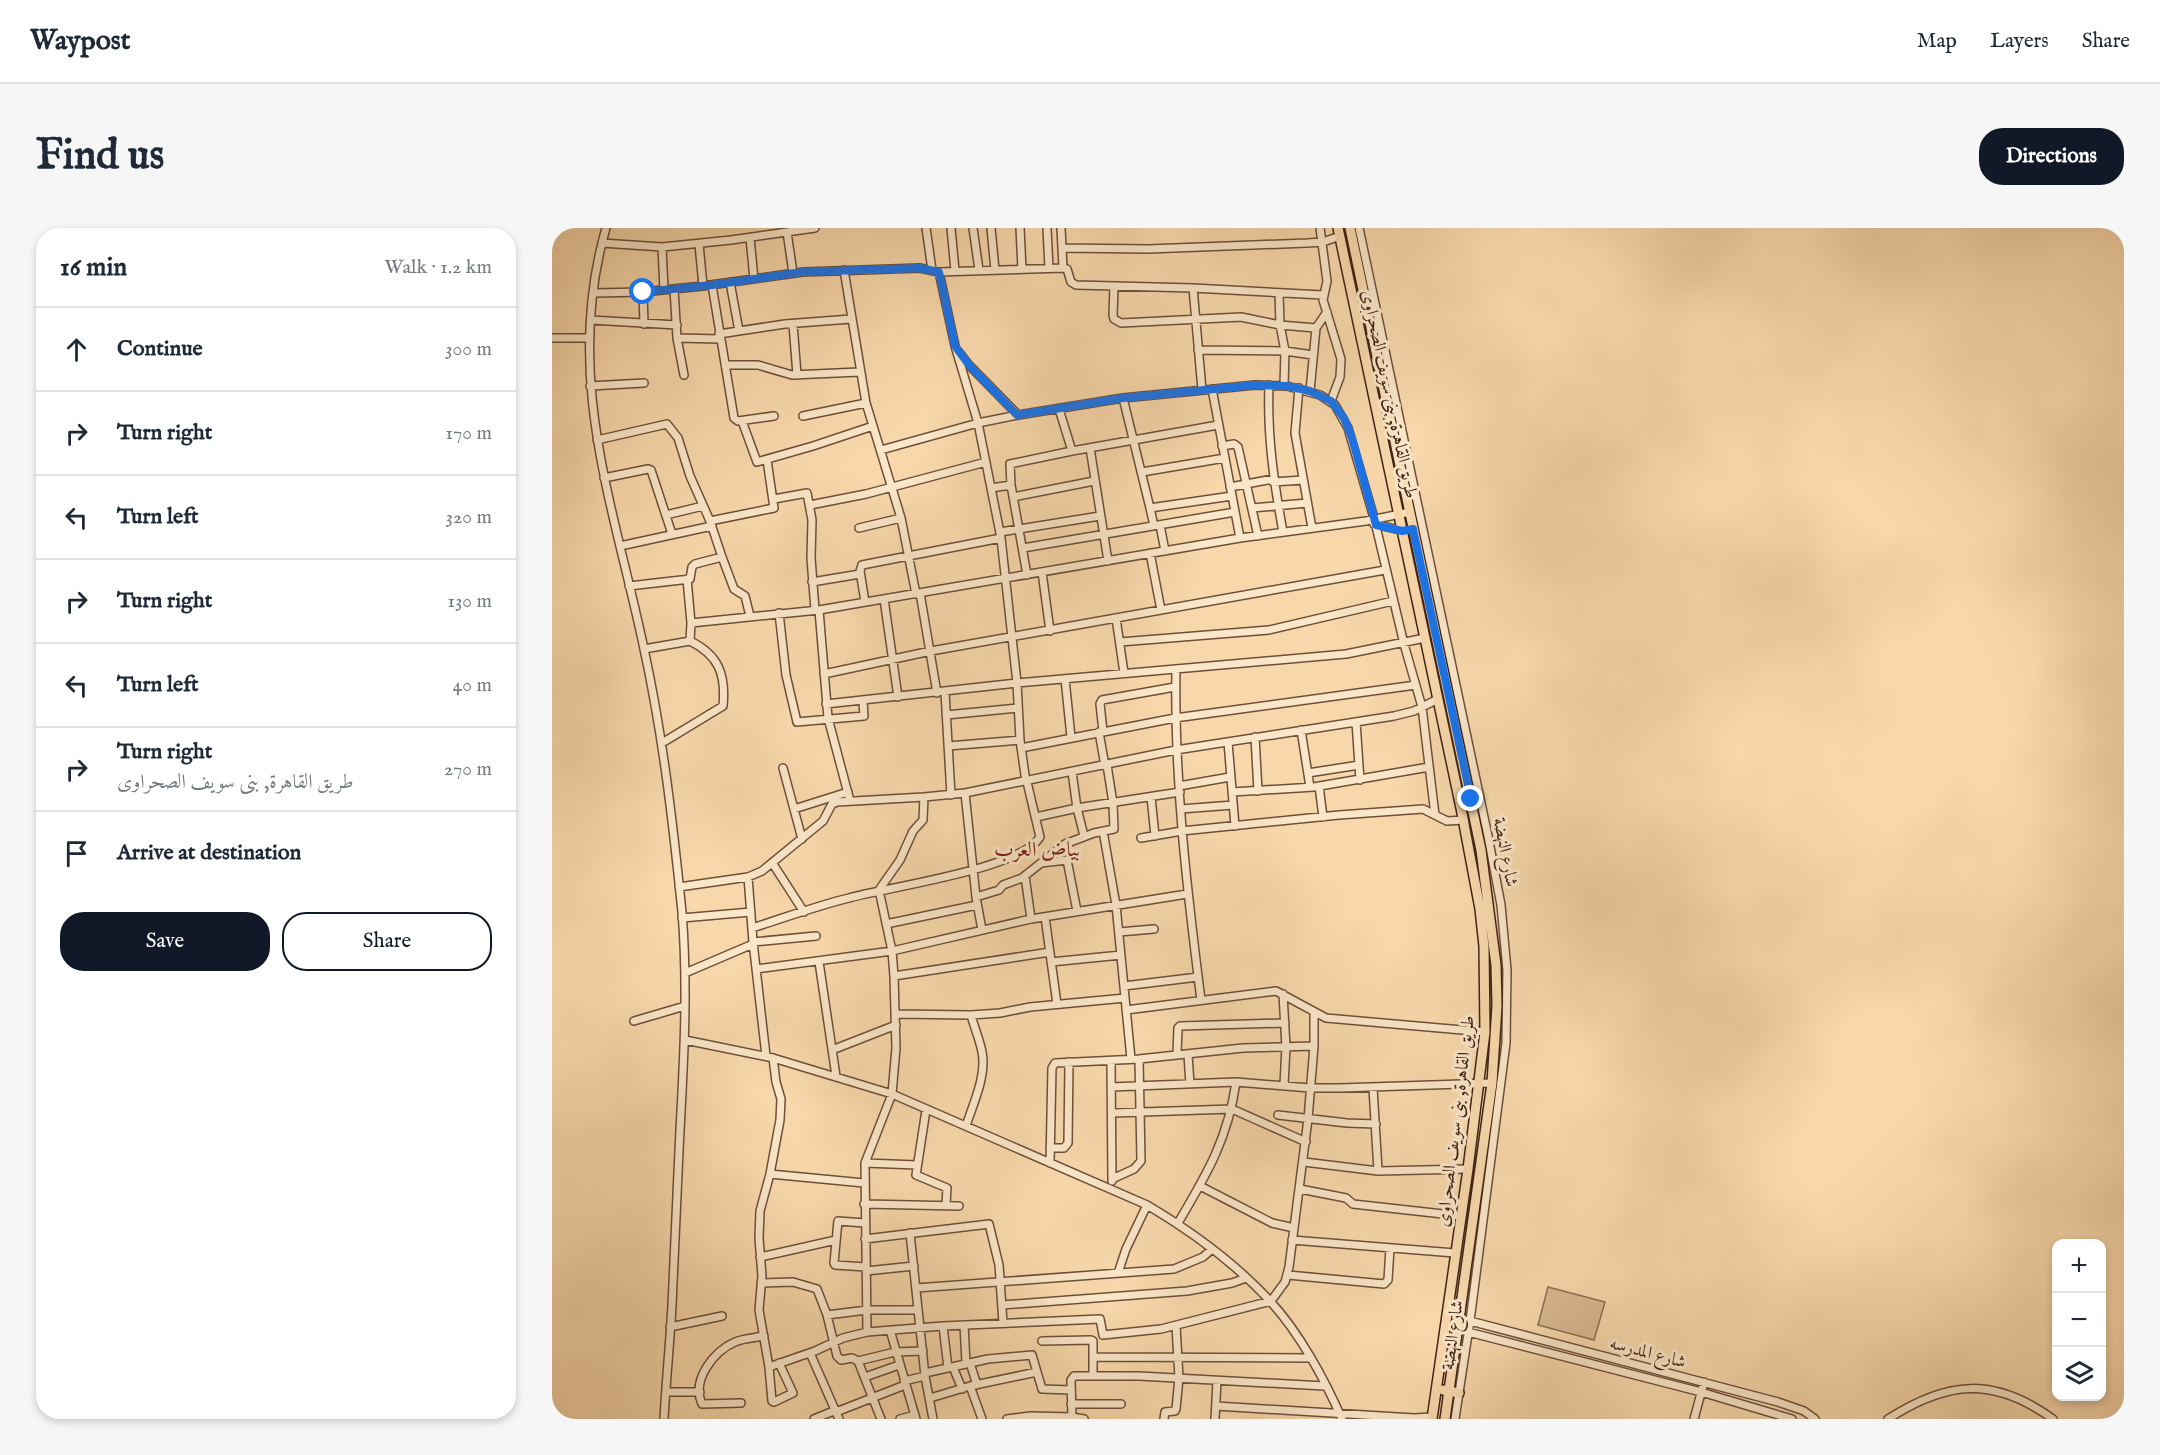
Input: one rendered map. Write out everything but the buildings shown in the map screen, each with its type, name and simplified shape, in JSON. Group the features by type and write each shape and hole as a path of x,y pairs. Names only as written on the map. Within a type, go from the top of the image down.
{"main road":[{"name":"طريق القاهرة, بنى سويف الصحراوى","path":"1350,228 1475,818 1487,883 1496,965 1498,1067 1476,1184 1445,1419"},
{"name":"طريق القاهرة, بنى سويف الصحراوى","path":"1339,232 1464,820 1480,909 1484,946 1485,1032 1432,1418"},
{"path":"1476,1184 1487,1186"},
{"path":"1435,1389 1459,1393"}],"street":[{"path":"606,228 591,320 590,386 604,478 644,650 662,743 679,887 685,973 685,1040 664,1419"},
{"path":"602,243 662,247 750,238 815,228"},
{"path":"752,928 879,890 973,870 1003,860 1030,847 1040,837 1020,744 1017,683 1000,535 978,423 935,271 926,228"},
{"path":"951,228 955,271"},
{"path":"973,228 979,270"},
{"path":"991,228 995,270"},
{"path":"1020,228 1022,269"},
{"path":"1047,228 1049,268"},
{"path":"1061,228 1063,268"},
{"path":"1320,228 1327,282 1323,295 1341,358 1341,368 1331,401"},
{"name":"شارع النهضة","path":"1359,228 1498,884 1507,970 1506,1043 1498,1067"},
{"path":"788,232 793,273"},
{"path":"1062,249 1148,249 1323,242 1339,232"},
{"path":"750,238 754,279"},
{"path":"699,244 703,286"},
{"path":"662,247 664,290"},
{"path":"594,293 643,292 793,273 844,270 920,268 955,271 1063,268 1069,271 1074,284 1323,295"},
{"path":"844,270 866,404 901,518 946,716 951,795"},
{"path":"730,282 739,331"},
{"path":"712,285 734,418 742,421 774,416"},
{"path":"1114,286 1113,315 1114,319 1121,323 1241,317 1280,325 1316,328"},
{"path":"1193,288 1202,390"},
{"path":"674,289 677,338 684,375"},
{"path":"643,292 644,324"},
{"path":"1279,293 1280,325 1285,351 1284,386"},
{"path":"1310,391 1316,328 1327,312"},
{"path":"677,338 720,336 739,331 851,319"},
{"path":"591,320 677,325"},
{"path":"793,324 797,375"},
{"path":"552,338 590,338"},
{"path":"955,346 969,365 1017,415"},
{"path":"1198,350 1285,351 1313,356"},
{"path":"725,365 758,365 785,374 797,375 859,372"},
{"path":"590,386 644,383"},
{"path":"881,450 978,423 1123,398 1269,385 1299,388 1331,401 1341,411 1348,428 1375,522 1385,570 1422,707 1435,815"},
{"path":"1269,385 1268,409 1273,481 1283,532"},
{"path":"1299,388 1295,434 1312,528"},
{"path":"1212,389 1239,538"},
{"path":"1123,398 1150,508 1165,551"},
{"path":"803,416 866,404"},
{"path":"1059,409 1072,451"},
{"path":"742,421 755,461 767,460 873,426"},
{"path":"597,440 667,424 678,438 690,476 711,523 734,590 745,596 750,616"},
{"path":"1027,575 1011,485 1010,464 1218,425"},
{"path":"1222,446 1234,444 1238,447 1258,536"},
{"path":"1090,448 1108,561"},
{"path":"1142,472 1225,458"},
{"path":"620,546 773,509 775,507 767,460"},
{"path":"810,505 892,488 986,462"},
{"path":"604,478 651,470 672,534"},
{"path":"1150,508 1231,492 1247,484 1303,480"},
{"path":"1013,497 1095,481"},
{"path":"991,488 1011,485"},
{"path":"774,500 806,492 810,505 812,582 826,704 850,801"},
{"path":"1252,508 1307,503"},
{"path":"666,514 704,506"},
{"path":"1023,548 1235,512"},
{"path":"1375,522 1410,512"},
{"path":"865,602 859,568 862,565 1019,529 1100,516"},
{"path":"859,528 901,518"},
{"path":"691,623 817,610 1239,538 1312,528 1366,521 1402,531 1413,529"},
{"path":"1150,553 1161,610"},
{"path":"629,586 692,578 692,567 695,564 722,557"},
{"path":"824,674 1011,636 1050,631 1385,570"},
{"path":"1042,572 1050,631"},
{"path":"812,582 860,574"},
{"path":"687,579 691,623 690,641"},
{"path":"884,599 898,697"},
{"path":"1120,642 1269,630 1393,601"},
{"path":"779,613 786,675 796,721 864,716 863,701"},
{"path":"1116,618 1124,674"},
{"path":"826,704 1017,683 1346,654 1425,638"},
{"path":"644,650 690,641 707,651 722,672 723,706 662,743"},
{"path":"1176,669 1176,750 1182,831 1187,894 1201,1000"},
{"path":"1065,679 1071,737"},
{"path":"948,746 1020,744 1175,718 1416,685"},
{"path":"886,924 977,901 999,890 1003,885 1025,876 1061,847 1084,836 1115,827 1101,732 1100,704 1102,700 1175,687"},
{"path":"679,887 748,877 773,864 826,818 834,803 965,793 1176,750 1405,714 1438,699"},
{"path":"946,716 1018,708"},
{"path":"1356,722 1360,780"},
{"path":"1301,730 1310,787"},
{"path":"1255,737 1258,791"},
{"path":"1228,742 1235,826"},
{"path":"1308,773 1359,765"},
{"path":"1232,792 1320,786 1429,767"},
{"path":"783,768 802,839"},
{"path":"1072,772 1084,836"},
{"path":"1036,817 1077,808 1151,797 1230,777"},
{"path":"1320,786 1323,817"},
{"path":"794,808 848,792"},
{"path":"965,793 982,930"},
{"path":"867,1332 865,1163 892,1094 895,1070 896,1014 892,951 879,890 900,860 913,831 923,820 924,797"},
{"path":"1151,797 1155,836"},
{"path":"1181,809 1233,805"},
{"path":"1141,838 1182,831 1323,817 1423,810 1447,821 1464,820"},
{"path":"1103,831 1116,905 1126,1010 1140,1086 1141,1112 1141,1161 1134,1169 1112,1179"},
{"path":"1041,863 1067,860 1077,911"},
{"path":"773,864 804,912"},
{"path":"1025,876 1031,919"},
{"path":"748,877 756,969 769,1057 781,1099 778,1139 760,1211 759,1310 769,1367 772,1401 774,1402 793,1393 779,1363"},
{"path":"756,969 892,951 1031,919 1187,894"},
{"path":"682,918 751,912"},
{"path":"1045,917 1057,1004"},
{"path":"1119,932 1154,929"},
{"path":"685,973 753,943 816,936"},
{"path":"894,976 1050,952"},
{"path":"1051,962 1121,955"},
{"path":"819,962 836,1076"},
{"path":"1124,986 1198,977"},
{"path":"1126,1010 1269,991 1283,994 1326,1018 1485,1032"},
{"path":"1283,994 1286,1047 1284,1085"},
{"path":"896,1014 971,1015 1125,998"},
{"path":"634,1021 685,1006"},
{"path":"769,1367 833,1344 843,1338 867,1332 1100,1319 1104,1335 1176,1326 1271,1301 1288,1275 1306,1142 1314,1046 1314,1013"},
{"path":"966,1126 983,1063 971,1015"},
{"path":"1177,1056 1180,1026 1285,1023"},
{"path":"832,1050 896,1025"},
{"path":"685,1040 769,1057 892,1094 1147,1205 1178,1223 1212,1249 1271,1301 1310,1358 1340,1416"},
{"path":"1050,1163 1052,1068 1058,1062 1111,1061 1243,1048 1314,1046"},
{"path":"1188,1055 1190,1084"},
{"path":"1111,1061 1112,1190"},
{"path":"1050,1148 1064,1148 1068,1143 1069,1062"},
{"path":"1111,1087 1236,1082 1310,1088 1373,1088 1479,1082 1496,1084"},
{"path":"1178,1223 1200,1186 1226,1132 1236,1082"},
{"name":"شارع النهضة","path":"1455,1419 1487,1186 1496,1084"},
{"path":"1373,1088 1378,1171"},
{"path":"1112,1113 1232,1109 1306,1142"},
{"path":"926,1110 916,1175 947,1188 946,1205"},
{"path":"1278,1115 1376,1124"},
{"path":"1304,1162 1378,1171 1468,1169"},
{"path":"865,1163 917,1165"},
{"path":"770,1174 864,1183"},
{"path":"1200,1186 1272,1223 1294,1228"},
{"path":"1300,1189 1346,1198 1353,1204 1461,1216"},
{"path":"864,1204 959,1206"},
{"path":"1118,1273 1126,1249 1147,1205"},
{"path":"865,1223 839,1221 834,1264 866,1269 914,1266"},
{"path":"866,1239 989,1224 999,1265 1003,1323"},
{"path":"910,1233 925,1375 933,1419"},
{"path":"760,1257 836,1240"},
{"path":"1292,1240 1455,1253"},
{"path":"1288,1275 1384,1284 1388,1280 1390,1248"},
{"path":"916,1288 1000,1280 1174,1269 1203,1257 1212,1249"},
{"path":"1002,1305 1187,1291 1232,1283 1246,1278"},
{"path":"761,1283 793,1282 813,1287 820,1293 839,1359 852,1358 858,1361 882,1419"},
{"path":"827,1316 867,1311 918,1310"},
{"path":"670,1327 722,1316"},
{"name":"شارع المدرسه","path":"1470,1321 1791,1406 1815,1419"},
{"path":"964,1325 968,1363 982,1419"},
{"path":"943,1326 950,1367 962,1389"},
{"path":"1164,1419 1165,1412 1173,1412 1176,1409 1179,1358 1176,1326"},
{"path":"890,1330 915,1417 900,1419"},
{"name":"شارع المدرسه","path":"1468,1332 1701,1392 1792,1419"},
{"path":"741,1403 704,1406 700,1401 700,1392 705,1369 710,1361 733,1343 764,1336"},
{"path":"1042,1341 1093,1341 1093,1375"},
{"path":"858,1361 895,1352 923,1351"},
{"path":"810,1353 837,1414"},
{"path":"814,1419 837,1414 872,1396 925,1375 987,1359 1032,1355 1042,1389 1071,1390"},
{"path":"1093,1357 1310,1358"},
{"path":"865,1377 899,1365"},
{"path":"930,1398 1037,1372"},
{"path":"1072,1418 1072,1377 1093,1375 1179,1378 1324,1386"},
{"path":"1215,1419 1216,1381"},
{"path":"1694,1419 1704,1382"},
{"path":"1888,1419 1920,1400 1942,1392 1966,1389 1989,1390 2012,1395 2033,1405 2052,1419"},
{"path":"666,1392 700,1392"},
{"path":"1071,1404 1121,1404"},
{"path":"1216,1406 1340,1416 1432,1418"},
{"path":"1007,1419 1084,1419"}],"shaded area":[{"path":"1548,1287 1605,1302 1594,1340 1538,1325"}],"district":[{"name":"بياض العرب","path":"1037,849"}],"route":[{"path":"643,292 802,272 920,268 939,272 955,346 969,365 1017,415 1123,398 1255,385 1299,388 1331,401 1341,411 1352,438 1376,525 1402,531 1413,529 1471,799"}]}
